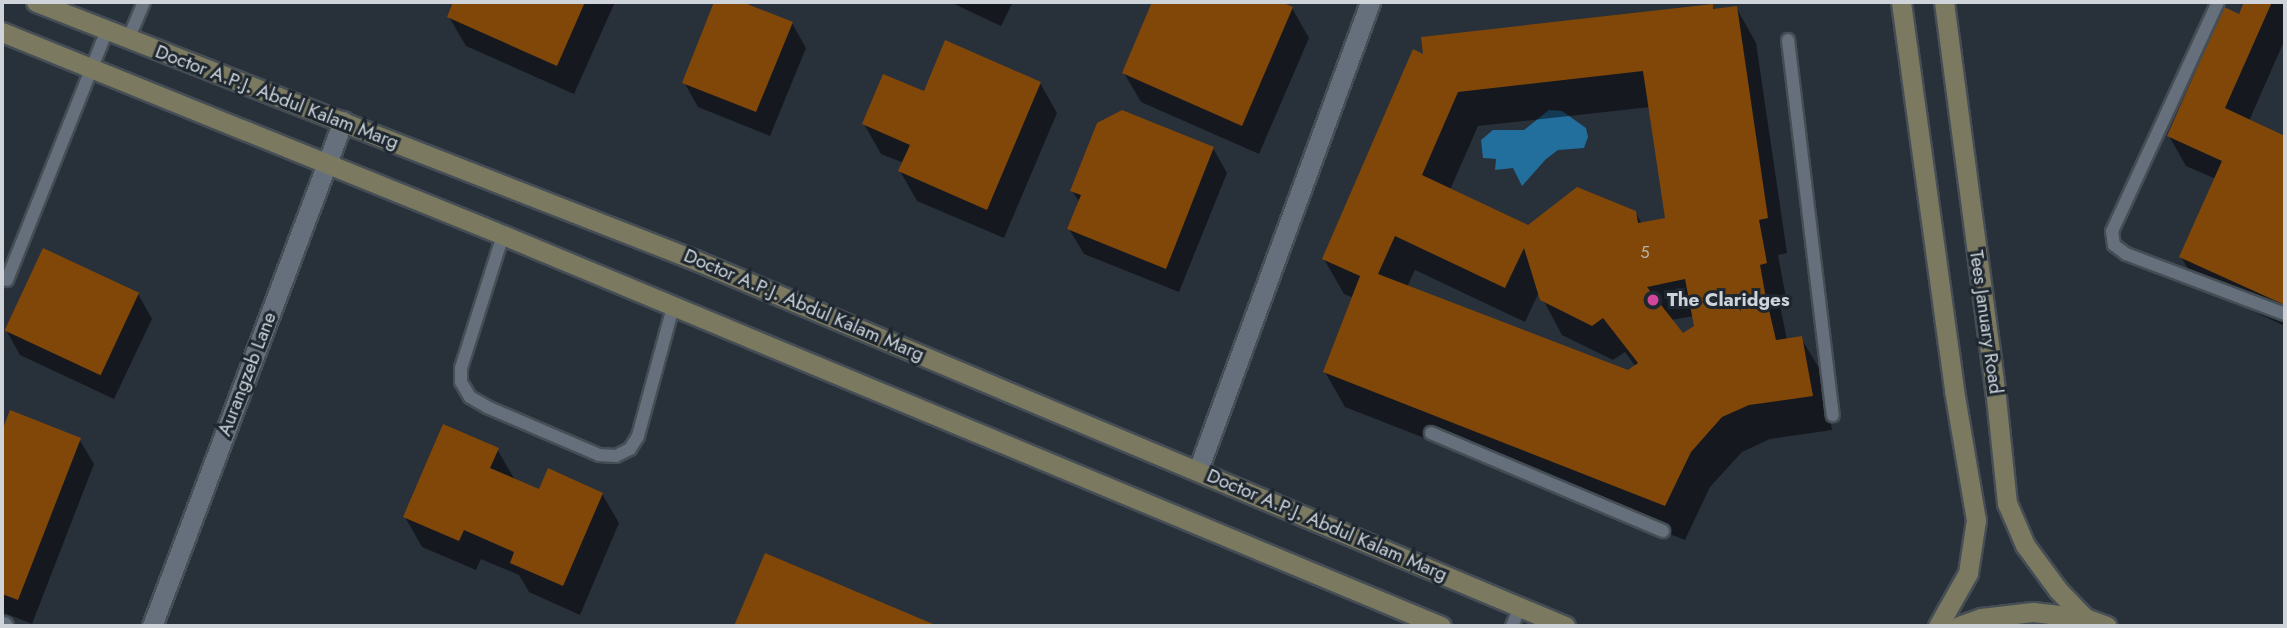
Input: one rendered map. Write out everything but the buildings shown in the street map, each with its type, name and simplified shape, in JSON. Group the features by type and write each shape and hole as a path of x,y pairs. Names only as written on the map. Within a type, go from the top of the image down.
{"main road":[{"name":"Doctor A.P.J. Abdul Kalam Marg","path":"36,2 106,32 343,121 695,260 1565,626"},
{"path":"1901,2 1954,390 1976,520 1968,573 1938,626"},
{"name":"Tees January Road","path":"1944,2 1996,397 2007,503 2025,545 2058,590 2085,618"},
{"path":"2,33 503,235 1441,626"},
{"path":"1959,626 1981,618 2033,612 2085,618 2107,626"}],"street":[{"path":"1198,470 1370,2"},
{"name":"Aurangzeb Lane","path":"152,626 343,121"}],"lane":[{"path":"128,40 144,2"},
{"path":"2218,2 2112,231 2114,245 2126,254 2285,314"},
{"path":"7,280 106,32"},
{"path":"1788,40 1833,415"},
{"path":"503,235 461,368 461,382 470,397 487,407 587,449 617,456 630,449 638,436 673,306"},
{"path":"1431,433 1662,531"},
{"path":"1512,626 1520,607"}],"water":[{"path":"1549,110 1562,111 1586,128 1588,137 1584,148 1558,150 1546,159 1522,186 1513,168 1495,170 1496,159 1483,158 1481,140 1493,130 1524,130"}],"place":[{"name":"The Claridges","path":"1653,300"}]}
